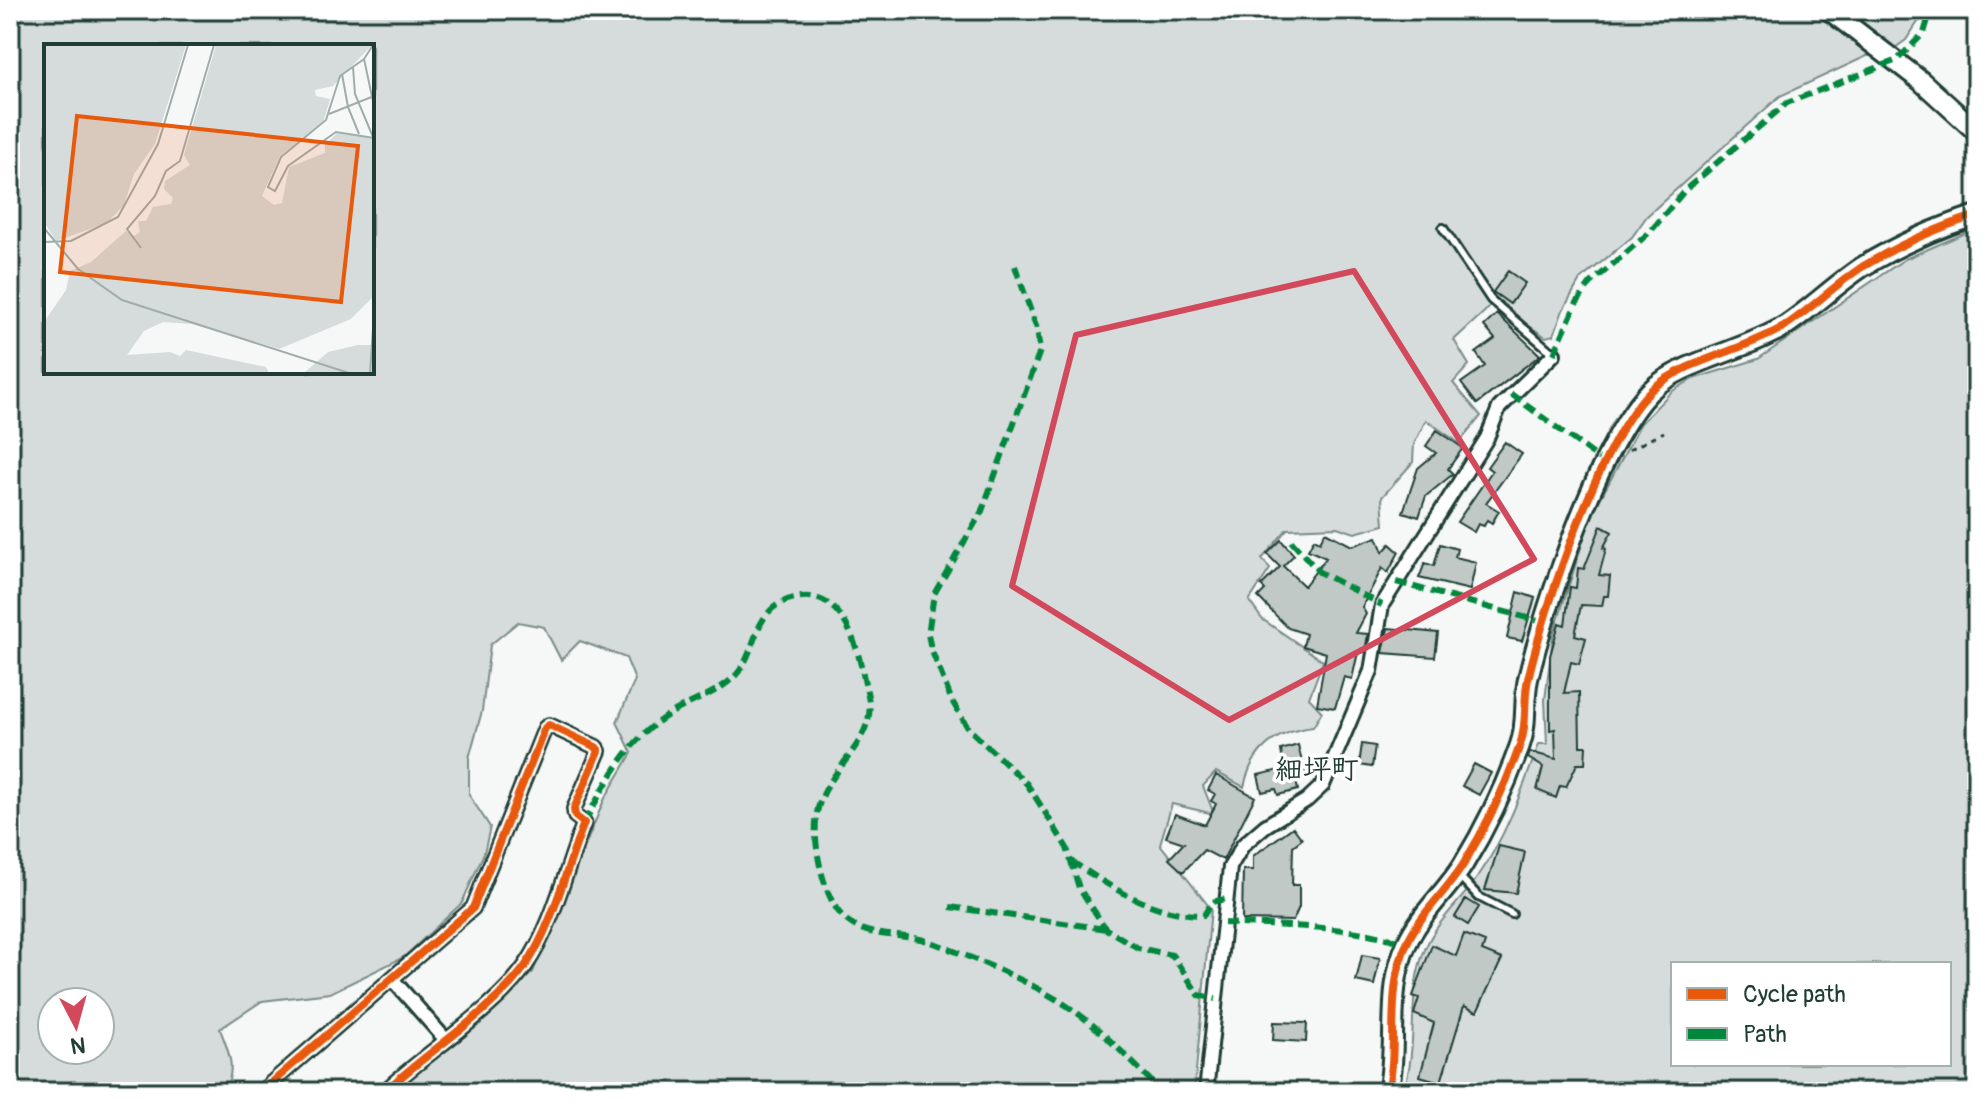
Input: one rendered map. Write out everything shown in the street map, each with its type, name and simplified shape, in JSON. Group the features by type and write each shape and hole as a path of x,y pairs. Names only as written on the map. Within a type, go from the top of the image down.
{"street":[{"path":"1829,10 1921,81 1977,132"},
{"path":"1388,1092 1395,1063 1393,1005 1407,944 1477,840 1521,744 1526,722 1527,683 1542,622 1605,463 1622,429 1650,391 1679,371 1753,345 1788,324 1861,268 1932,229 1977,215"},
{"path":"1206,1092 1230,867 1243,845 1323,785 1371,671 1382,605 1487,438 1499,408 1554,354"},
{"path":"261,1092 477,901 545,728 549,725 596,747 599,751 574,809 575,816 584,823 537,947 525,967 384,1092"},
{"path":"392,979 445,1039"}],"lane":[{"path":"1443,228 1491,300 1554,354"},
{"path":"1457,873 1479,897 1512,914"}],"path":[{"path":"1605,463 1664,432"}],"highlighted area":[{"path":"1354,271 1534,559 1229,720 1012,586 1076,335"}],"shaded area":[{"path":"10,10 1921,10 1920,19 1906,40 1888,53 1867,56 1780,96 1647,216 1632,237 1580,280 1563,310 1554,335 1546,337 1494,303 1454,340 1469,365 1453,383 1481,416 1459,443 1426,420 1414,444 1413,462 1382,497 1384,525 1355,533 1337,527 1287,529 1262,559 1270,569 1249,601 1262,619 1323,661 1309,698 1322,712 1313,727 1287,733 1267,745 1253,762 1244,787 1216,772 1203,786 1214,814 1172,804 1160,844 1211,909 1194,1092 393,1092 453,1045 533,972 604,800 632,753 617,722 635,680 626,658 580,641 561,660 544,627 518,622 490,645 482,711 469,758 469,795 490,827 484,853 462,903 404,957 330,993 262,1001 220,1029 229,1053 231,1068 224,1092 10,1092"},
{"path":"1977,228 1977,1092 1403,1092 1411,1056 1416,983 1426,947 1436,928 1487,863 1512,813 1539,744 1547,744 1545,700 1553,635 1591,516 1641,423 1671,392 1693,379 1758,359 1905,259"}],"building":[{"path":"1508,271 1525,283 1510,304 1493,292"},
{"path":"1497,314 1540,355 1477,404 1461,383 1485,366 1476,353 1495,339 1484,326"},
{"path":"1437,430 1463,448 1448,469 1453,474 1426,496 1419,517 1403,512 1418,468 1436,453 1426,446"},
{"path":"1505,442 1522,454 1486,503 1499,511 1492,523 1487,520 1484,526 1478,524 1474,532 1457,522 1492,471 1487,467"},
{"path":"1601,526 1612,532 1603,548 1606,549 1599,575 1610,576 1608,596 1604,596 1602,606 1581,605 1575,635 1586,638 1579,664 1571,662 1564,693 1579,692 1580,746 1586,746 1585,764 1577,764 1566,787 1560,786 1556,798 1537,790 1543,767 1528,758 1530,752 1556,759 1555,729 1550,730 1550,656 1559,623 1565,625 1570,587 1576,588 1578,568 1584,569"},
{"path":"1325,532 1352,546 1377,537 1383,552 1390,544 1399,552 1388,573 1382,568 1362,607 1366,614 1356,633 1368,634 1365,652 1358,652 1352,679 1344,677 1335,708 1317,705 1326,653 1303,646 1306,634 1288,628 1258,597 1265,590 1261,586 1280,567 1267,554 1281,540 1294,555 1283,566 1304,586 1326,558 1308,550 1314,539 1320,542"},
{"path":"1440,544 1457,549 1455,557 1476,562 1470,590 1419,578 1425,563 1434,566"},
{"path":"1518,592 1535,598 1522,641 1507,638"},
{"path":"1388,628 1438,633 1435,657 1383,653"},
{"path":"1362,744 1375,746 1372,767 1359,765"},
{"path":"1298,745 1306,779 1296,781 1298,790 1278,795 1276,789 1262,792 1258,775 1284,769 1281,750"},
{"path":"1474,764 1491,773 1479,795 1462,786"},
{"path":"1216,775 1255,797 1223,860 1204,850 1183,872 1169,859 1184,843 1166,837 1175,814 1205,825 1216,804 1211,801 1215,794 1208,790"},
{"path":"1293,827 1302,839 1293,846 1292,885 1299,885 1299,907 1293,921 1242,920 1243,870 1253,870 1253,856"},
{"path":"1499,846 1525,852 1516,893 1485,890"},
{"path":"1466,899 1479,907 1468,925 1455,917"},
{"path":"1464,934 1485,942 1482,951 1502,959 1477,1012 1464,1006 1441,1082 1420,1076 1434,1023 1414,1014 1419,998 1413,996 1432,945 1456,956"},
{"path":"1362,955 1380,958 1374,985 1356,981"},
{"path":"1274,1022 1307,1023 1306,1042 1273,1040"}],"marked path":[{"path":"1554,354 1576,304 1591,283 1650,232 1685,190 1787,103 1897,60 1924,33 1931,10"},
{"path":"1015,266 1037,329 1040,351 982,511 934,594 928,634 931,649 952,701 968,728 1027,784 1067,848 1079,888 1106,929 1138,948 1172,955 1199,995 1216,999"},
{"path":"1511,394 1605,463"},
{"path":"1291,541 1319,572 1382,605"},
{"path":"1396,582 1542,622"},
{"path":"584,823 619,763 641,737 668,715 712,692 736,675 770,610 795,598 811,597 825,602 836,610 851,635 869,700 868,720 863,733 831,781 818,807 818,854 823,878 836,908 856,927 934,943 1035,987 1089,1022 1155,1085 1158,1092"},
{"path":"1071,861 1118,890 1167,910 1204,915 1212,902 1225,899"},
{"path":"950,907 1106,929"},
{"path":"1224,923 1340,930 1407,944"}],"cycle path":[{"path":"1388,1092 1393,1055 1394,998 1400,961 1419,922 1471,851 1508,776 1522,737 1528,679 1560,570 1594,486 1631,415 1650,391 1663,381 1696,364 1769,335 1876,259 1918,238 1977,215"},
{"path":"261,1092 473,908 545,728 549,725 596,747 599,751 574,809 575,816 584,823 544,933 526,965 478,1015 384,1092"}],"district":[{"name":"細坪町","path":"1317,768"}]}
